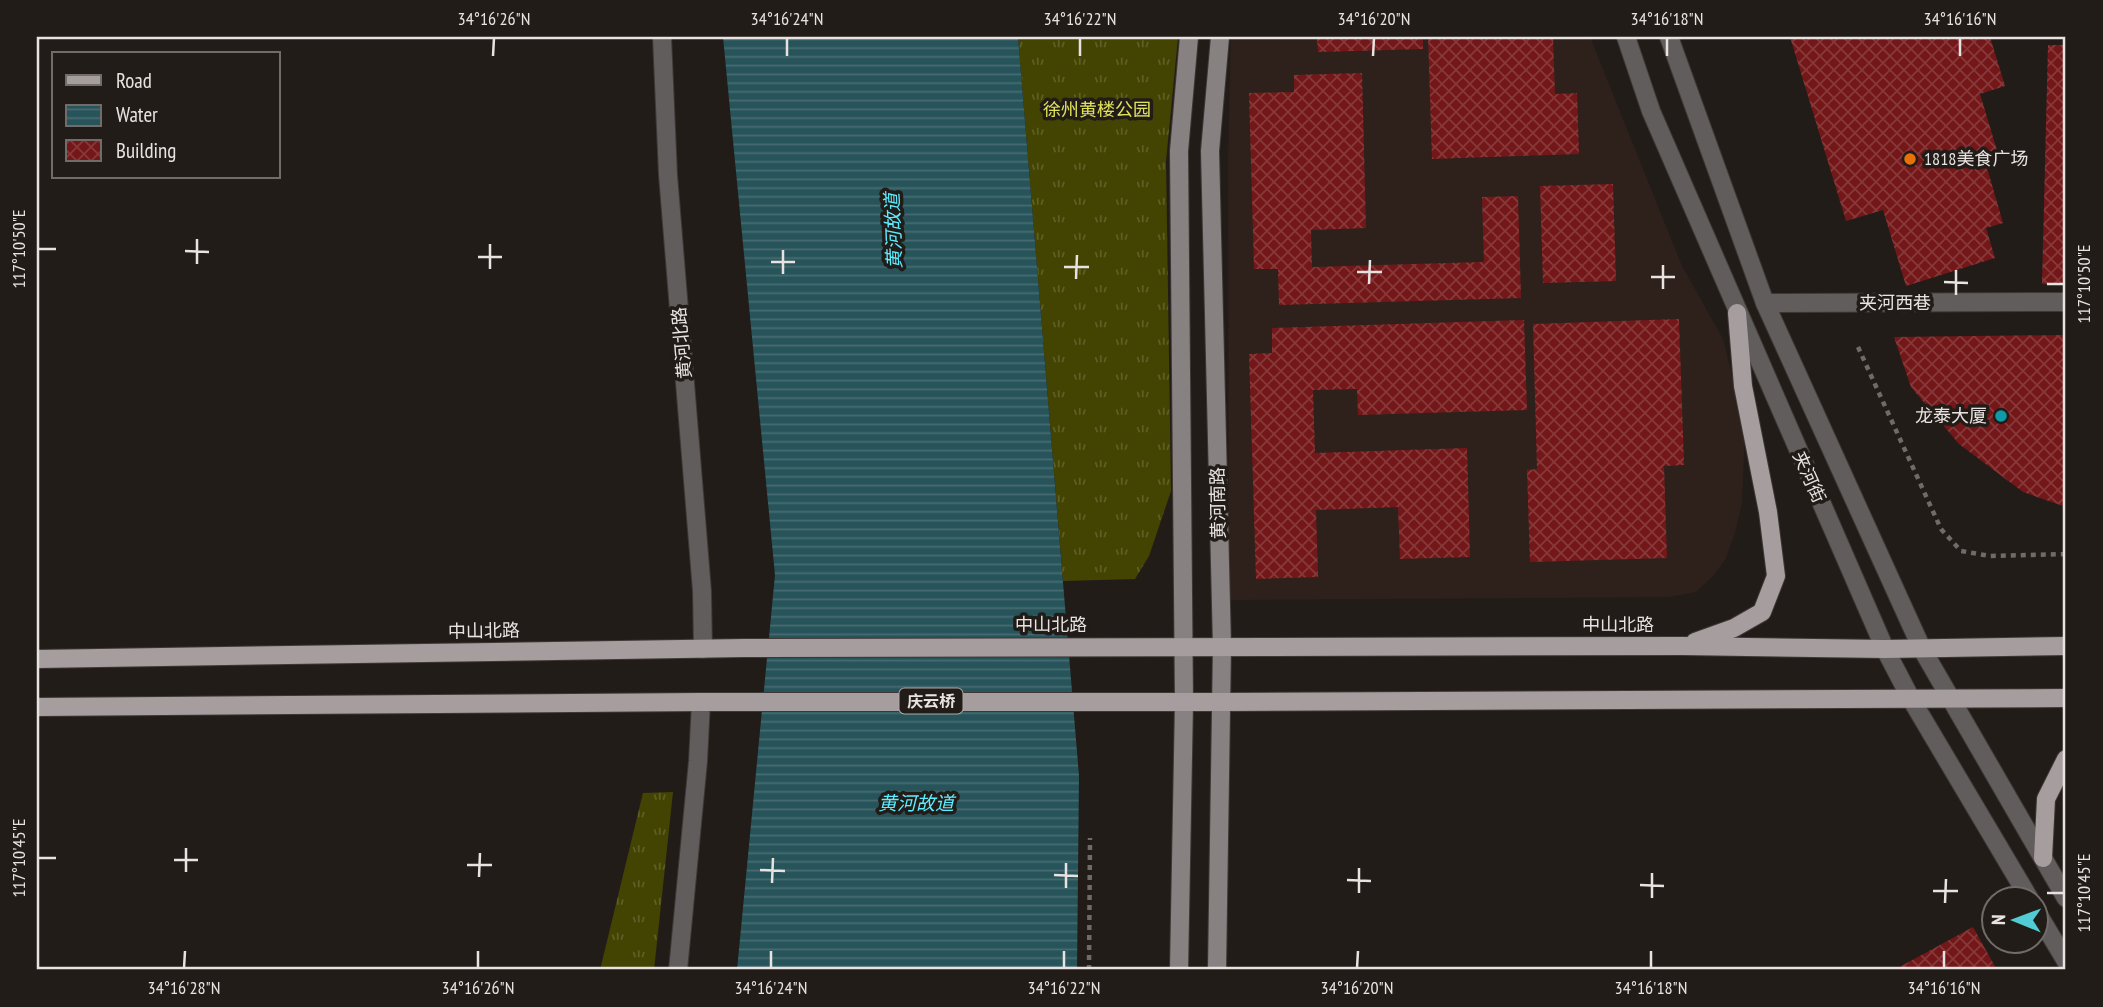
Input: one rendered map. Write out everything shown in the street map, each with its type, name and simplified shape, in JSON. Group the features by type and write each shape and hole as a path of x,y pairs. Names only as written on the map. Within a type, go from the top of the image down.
{"main road":[{"name":"黄河南路","path":"1179,970 1184,646 1179,151 1189,37"},
{"name":"黄河南路","path":"1216,970 1222,646 1210,151 1220,37"},
{"path":"1683,646 1734,628 1762,612 1776,576 1768,512 1742,386 1737,313"},
{"name":"中山北路","path":"37,659 744,648 1683,646 1922,649 2066,646"},
{"path":"1184,702 2066,698"},
{"path":"37,707 701,702"},
{"name":"庆云桥","path":"701,702 1184,702"},
{"path":"2043,858 2046,799 2066,759"}],"street":[{"name":"黄河北路","path":"662,37 668,175 702,591 703,649"},
{"name":"夹河街","path":"1626,37 1651,111 1885,649 1911,699 2021,884"},
{"name":"夹河街","path":"1669,37 1765,303 1922,649 2066,898"},
{"name":"夹河西巷","path":"1765,303 2066,302"},
{"path":"678,970 701,702"},
{"path":"2050,934 2066,961"}],"path":[{"path":"1858,347 1941,530 1961,551 1990,556 2066,554"},
{"path":"1089,970 1090,838"}],"shaded area":[{"path":"1231,37 1590,37 1682,266 1723,339 1745,428 1742,503 1735,533 1725,560 1696,592 1669,597 1229,600 1228,158"}],"green space":[{"name":"徐州黄楼公园","path":"1018,37 1178,37 1166,161 1171,491 1149,556 1135,579 1063,581"},
{"path":"673,792 654,970 600,970 643,793"}],"water":[{"name":"黄河故道","path":"723,37 1018,37 1079,776 1077,970 737,970 775,575"}],"building":[{"path":"1317,37 1423,37 1423,49 1318,52"},
{"path":"1428,37 1553,37 1555,94 1577,93 1579,154 1432,159"},
{"name":"1818美食广场","path":"1790,37 1990,37 2005,86 1980,94 1999,157 1985,161 2003,223 1986,228 1995,258 1906,286 1883,210 1846,221"},
{"path":"2048,45 2066,45 2066,285 2042,284"},
{"path":"1362,73 1366,228 1311,230 1312,267 1484,262 1482,197 1518,196 1521,298 1279,305 1278,269 1254,269 1249,93 1294,92 1294,75"},
{"path":"1613,184 1616,281 1543,283 1540,186"},
{"path":"1679,319 1684,465 1664,466 1667,558 1530,562 1527,470 1537,469 1533,324"},
{"path":"1524,320 1527,410 1358,415 1357,389 1313,390 1315,453 1467,448 1470,557 1400,559 1398,507 1316,510 1318,577 1256,579 1249,354 1272,353 1272,328"},
{"name":"龙泰大厦","path":"2066,335 2066,507 2023,492 1959,444 1911,387 1894,337"},
{"path":"1973,927 1980,940 1980,954 1988,954 1997,970 1894,970"}],"place":[{"name":"1818美食广场","path":"1910,159"},
{"name":"龙泰大厦","path":"2001,416"}]}
